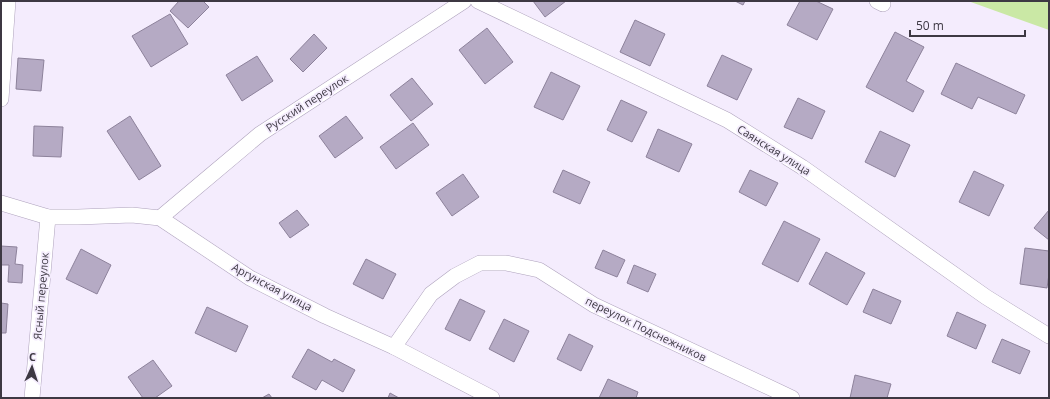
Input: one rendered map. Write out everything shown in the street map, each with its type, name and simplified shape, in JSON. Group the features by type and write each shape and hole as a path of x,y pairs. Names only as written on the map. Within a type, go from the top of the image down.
{"street":[{"path":"1,100 8,1"},
{"name":"Русский переулок","path":"160,218 260,134 464,1"},
{"name":"Саянская улица","path":"478,1 727,120 802,167 986,297 1049,336"},
{"name":"Аргунская улица","path":"1,203 48,217 78,218 132,216 160,218 250,278 325,316 394,348 492,398"},
{"name":"Ясный переулок","path":"32,398 48,217"},
{"name":"переулок Подснежников","path":"394,348 431,294 456,276 480,263 506,263 538,270 594,305 792,398"}],"green space":[{"path":"968,1 1049,1 1049,30"}],"building":[{"path":"179,1 203,1 209,7 188,28 170,11"},
{"path":"533,1 566,1 545,17"},
{"path":"735,1 745,1 743,5"},
{"path":"800,1 816,1 833,9 817,40 787,25"},
{"path":"170,14 188,44 151,67 132,36"},
{"path":"635,20 665,34 650,66 620,52"},
{"path":"487,28 513,62 485,84 459,50"},
{"path":"895,32 924,47 906,81 924,91 913,112 866,87"},
{"path":"314,34 327,48 303,72 290,59"},
{"path":"722,55 752,69 737,100 707,86"},
{"path":"257,56 273,81 242,101 226,75"},
{"path":"18,58 44,60 41,91 16,89"},
{"path":"956,63 1025,95 1016,114 978,97 972,109 941,94"},
{"path":"551,72 580,86 563,120 534,107"},
{"path":"412,78 433,104 411,121 390,95"},
{"path":"798,98 825,111 812,139 784,127"},
{"path":"621,100 647,112 632,142 607,130"},
{"path":"130,116 161,166 139,180 107,131"},
{"path":"346,116 363,138 335,158 319,136"},
{"path":"413,123 429,145 396,169 380,147"},
{"path":"34,126 63,127 61,157 33,156"},
{"path":"658,129 692,144 679,172 646,157"},
{"path":"880,131 910,145 895,177 865,162"},
{"path":"563,170 590,182 580,204 553,192"},
{"path":"750,170 778,183 766,206 739,192"},
{"path":"974,171 1004,185 989,216 959,202"},
{"path":"463,174 479,197 452,216 436,193"},
{"path":"297,210 309,225 290,238 279,223"},
{"path":"1049,210 1049,240 1034,228"},
{"path":"784,221 820,239 798,282 762,264"},
{"path":"1,246 17,247 15,264 23,265 22,283 8,282 9,265 1,265"},
{"path":"1025,248 1049,251 1049,274 1047,288 1020,284"},
{"path":"81,249 111,265 97,294 66,279"},
{"path":"603,250 625,260 617,277 595,268"},
{"path":"826,252 865,273 847,305 809,284"},
{"path":"366,259 396,274 383,299 353,284"},
{"path":"634,265 656,274 648,292 627,283"},
{"path":"873,289 901,301 891,324 863,312"},
{"path":"460,299 485,311 470,341 445,329"},
{"path":"1,303 8,304 6,333 1,333"},
{"path":"207,307 248,326 236,352 195,333"},
{"path":"957,312 986,325 976,349 947,336"},
{"path":"504,319 529,331 514,362 489,349"},
{"path":"569,334 593,346 581,371 557,359"},
{"path":"1002,339 1030,351 1020,374 992,362"},
{"path":"308,349 332,362 334,359 355,370 343,392 322,380 316,390 292,377"},
{"path":"153,360 172,386 155,398 143,398 128,377"},
{"path":"855,375 891,384 887,398 850,398"},
{"path":"608,379 638,392 636,398 599,398"},
{"path":"390,393 399,398 388,398"},
{"path":"269,394 272,398 262,398"}]}
